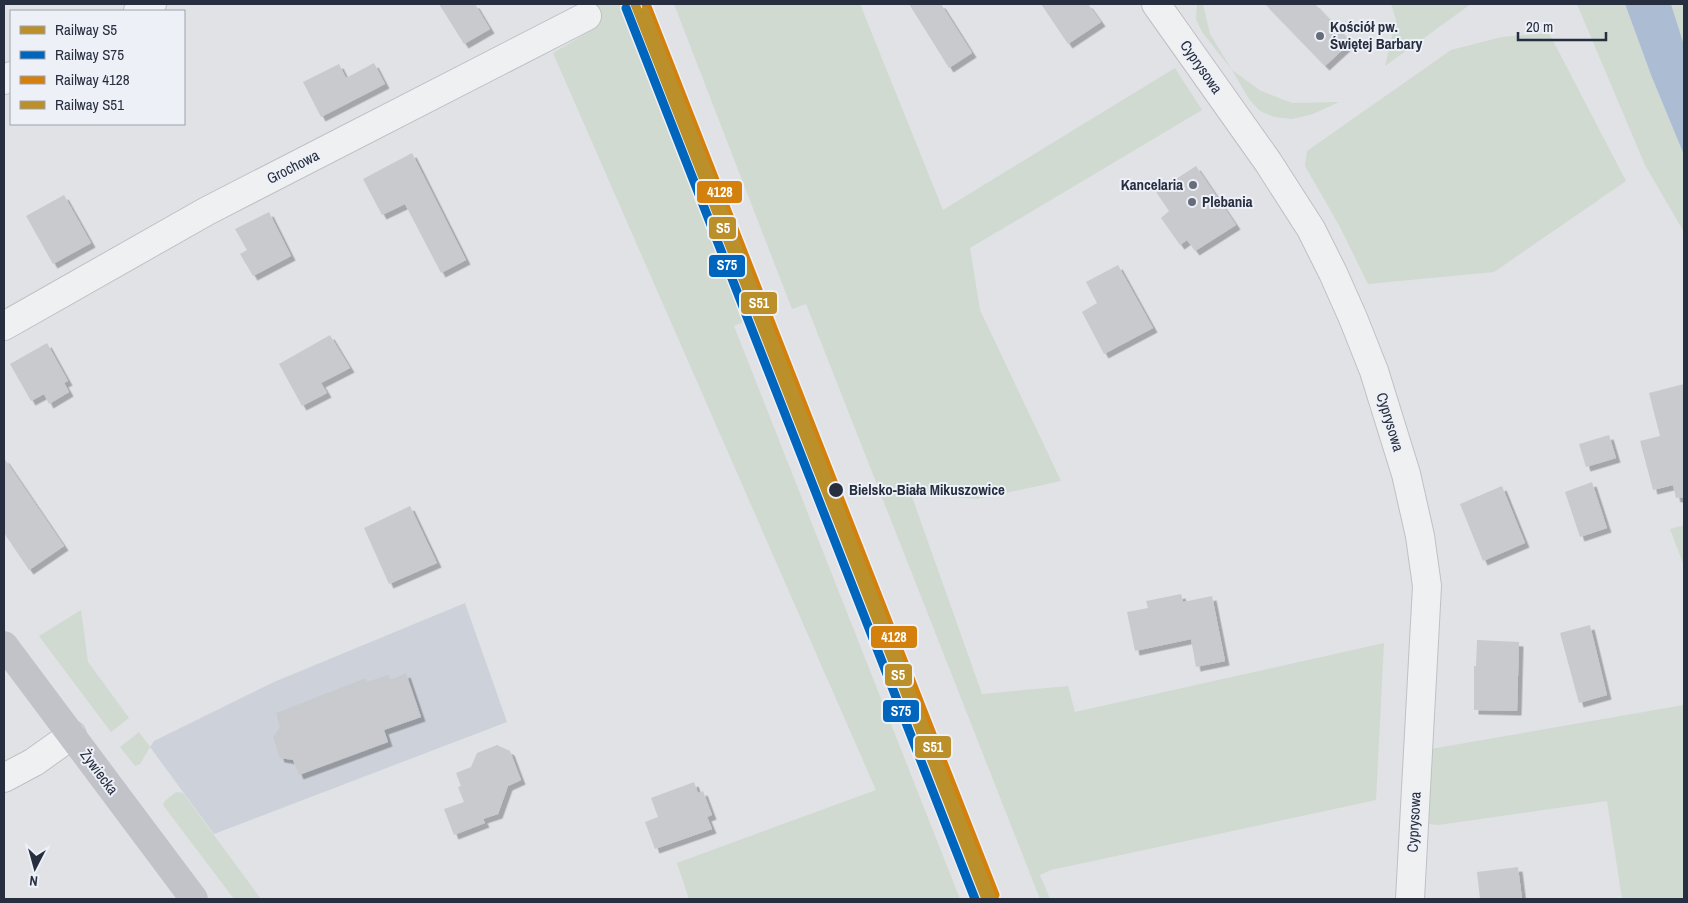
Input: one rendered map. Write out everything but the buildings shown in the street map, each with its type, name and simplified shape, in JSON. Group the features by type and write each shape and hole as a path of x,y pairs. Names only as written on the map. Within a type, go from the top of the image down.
{"main road":[{"name":"Żywiecka","path":"4,645 194,899"}],"street":[{"path":"140,10 152,4"},
{"name":"Cyprysowa","path":"1156,4 1268,162 1310,229 1333,273 1364,345 1406,474 1420,536 1427,586 1410,899"},
{"name":"Grochowa","path":"4,326 208,211 587,16"},
{"path":"4,778 34,762 72,734"}],"shaded area":[{"path":"593,4 621,4 748,320 734,326 960,899 689,899 677,863 876,790 553,53 599,26"},
{"path":"674,4 860,4 943,210 1175,68 1202,110 970,248 980,310 1061,481 977,499 911,494 982,694 1068,686 1075,712 1384,643 1376,800 1051,870 1040,875 1050,899 1040,899 806,304 792,309"},
{"path":"1197,4 1203,4 1210,34 1232,70 1202,32 1196,19"},
{"path":"1391,4 1471,4 1385,66 1396,20"},
{"path":"1577,4 1625,4 1651,75 1684,155 1684,232 1645,165"},
{"path":"1671,4 1684,4 1684,45"},
{"path":"1549,33 1626,181 1494,272 1368,284 1340,227 1305,166 1307,151 1451,50 1502,37"},
{"path":"1232,70 1261,91 1292,103 1339,102 1313,114 1292,119 1274,117 1260,111 1249,99"},
{"path":"1684,525 1684,566 1670,529"},
{"path":"465,603 507,722 214,834 150,747 154,741 274,682"},
{"path":"81,610 88,662 129,718 111,732 39,636"},
{"path":"1684,705 1684,899 1622,899 1607,801 1438,825 1429,824 1431,749"},
{"path":"139,732 150,747 140,764 135,766 120,747"},
{"path":"176,792 183,793 261,899 234,899 163,805"}],"water":[{"path":"1625,4 1671,4 1684,45 1684,155 1651,75"}],"rail line":[{"name":"S5","path":"635,4 986,899"},
{"name":"4128","path":"646,4 995,895"},
{"name":"S75","path":"626,8 975,899"},
{"name":"S51","path":"645,11 992,899"}],"place":[{"name":"Kościół pw. Świętej Barbary","path":"1320,36"},
{"name":"Kancelaria","path":"1193,185"},
{"name":"Plebania","path":"1192,202"},
{"name":"Bielsko-Biała Mikuszowice","path":"836,490"}]}
